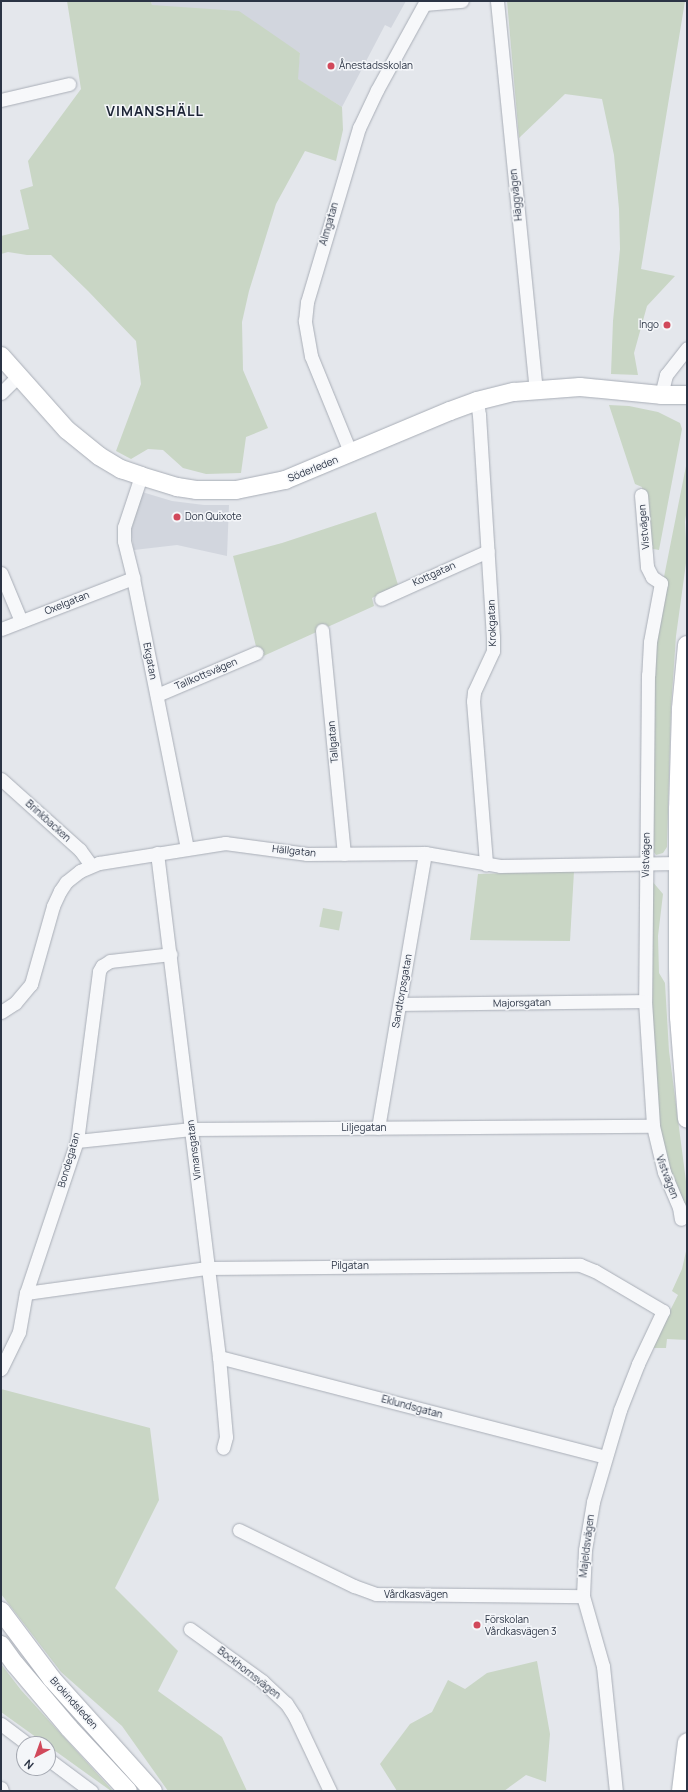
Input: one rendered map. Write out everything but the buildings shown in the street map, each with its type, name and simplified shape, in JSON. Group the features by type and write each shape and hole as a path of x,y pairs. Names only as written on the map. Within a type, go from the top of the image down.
{"main road":[{"name":"Söderleden","path":"1,356 67,430 99,456 121,469 177,487 196,490 236,490 285,480 477,401 536,389 580,387 661,395 687,395"},
{"name":"Söderleden","path":"661,395 687,405"},
{"path":"687,645 681,709 678,1018 687,1119"},
{"name":"Brokindsleden","path":"1,1612 52,1679 153,1791"},
{"name":"Brokindsleden","path":"1,1645 15,1664 69,1728 128,1791"},
{"path":"681,1791 687,1742"}],"street":[{"name":"Almgatan","path":"351,454 311,356 305,321 306,302 359,128 377,90 425,2 462,1"},
{"name":"Häggvägen","path":"497,1 536,389"},
{"path":"1,100 69,84"},
{"path":"661,395 666,375 687,348"},
{"path":"1,393 18,376"},
{"name":"Krokgatan","path":"477,401 488,551 493,651 474,692 473,706 486,864"},
{"name":"Ekgatan","path":"141,476 123,534 187,848"},
{"name":"Vistvägen","path":"641,495 647,568 652,577 661,583 650,642 648,675 645,1001 653,1126 664,1172 679,1207 681,1219"},
{"name":"Kottgatan","path":"381,599 488,551"},
{"path":"1,572 21,621"},
{"name":"Oxelgatan","path":"1,629 133,578"},
{"name":"Tallgatan","path":"322,630 344,854"},
{"name":"Tallkottsvägen","path":"157,695 256,653"},
{"name":"Brinkbacken","path":"1,779 80,850 91,865"},
{"name":"Hällgatan","path":"1,1012 15,1003 31,984 50,913 60,891 72,877 91,865 187,848 225,843 307,854 425,853 486,864 519,866 679,863"},
{"name":"Vimansgatan","path":"157,853 171,954 207,1268 219,1357 226,1436 223,1448"},
{"name":"Sandtorpsgatan","path":"378,1128 425,853"},
{"name":"Bondegatan","path":"1,1369 19,1332 26,1293 77,1141 99,971 102,966 110,961 171,954"},
{"name":"Majorsgatan","path":"400,1004 645,1001"},
{"name":"Liljegatan","path":"77,1141 191,1129 653,1126"},
{"name":"Pilgatan","path":"26,1293 207,1268 235,1266 580,1265 588,1267 663,1311"},
{"name":"Majeldsvägen","path":"616,1791 603,1666 583,1596 585,1550 589,1524 605,1458 635,1372 663,1311"},
{"name":"Eklundsgatan","path":"219,1357 605,1458"},
{"name":"Vårdkasvägen","path":"239,1530 354,1586 376,1594 583,1596"},
{"name":"Bockhornsvägen","path":"190,1629 262,1681 286,1703 295,1717 330,1791"},
{"path":"1,1724 17,1736"},
{"path":"56,1765 91,1791"}],"shaded area":[{"name":"Ånestadsskolan","path":"151,1 406,1 391,28 385,25 342,107 297,79 300,53 280,41 152,5"},
{"path":"142,492 172,501 204,505 229,505 227,556 177,545 134,550 131,531"}],"green space":[{"path":"67,1 151,1 152,5 239,11 300,53 298,79 342,107 343,130 336,161 305,151 276,204 249,291 242,322 243,370 268,428 246,437 241,473 206,474 183,468 163,450 148,449 131,459 116,451 141,384 136,341 51,255 27,255 8,252 1,254 1,236 29,229 20,190 33,186 28,161 81,89"},
{"path":"507,1 685,1 641,269 675,276 647,306 634,353 638,375 611,374 613,321 620,249 619,209 614,155 602,99 565,94 519,138"},
{"path":"609,405 629,406 658,412 680,423 682,429 659,550 648,548 647,514 642,487 635,484"},
{"path":"687,461 687,508 685,522 687,556 676,636 671,708 667,847 663,853 656,855 651,848 653,648 660,597"},
{"path":"376,512 398,585 372,598 374,606 259,658 233,556 282,543"},
{"path":"574,871 570,941 470,940 478,874"},
{"path":"652,881 663,894 658,936 659,973 665,983 669,1051 687,1189 687,1241 686,1214 660,1143 650,996"},
{"path":"323,908 343,912 339,930 319,927"},
{"path":"687,1247 687,1340 667,1339 666,1348 651,1348 678,1295 672,1291 682,1269"},
{"path":"1,1389 150,1428 159,1500 115,1588 178,1651 158,1691 222,1737 247,1791 168,1791 122,1726 61,1672 1,1594"},
{"path":"537,1661 550,1734 546,1782 526,1775 504,1791 397,1791 380,1764 410,1724 432,1712 448,1680 465,1689 487,1673"},
{"path":"1,1664 21,1690 113,1791 56,1752 56,1736 34,1736 1,1712"}],"place":[{"name":"Ånestadsskolan","path":"331,66"},
{"name":"Ingo","path":"667,325"},
{"name":"Don Quixote","path":"177,517"},
{"name":"Förskolan Vårdkasvägen 3","path":"477,1625"}],"district":[{"name":"VIMANSHÄLL","path":"155,111"}]}
